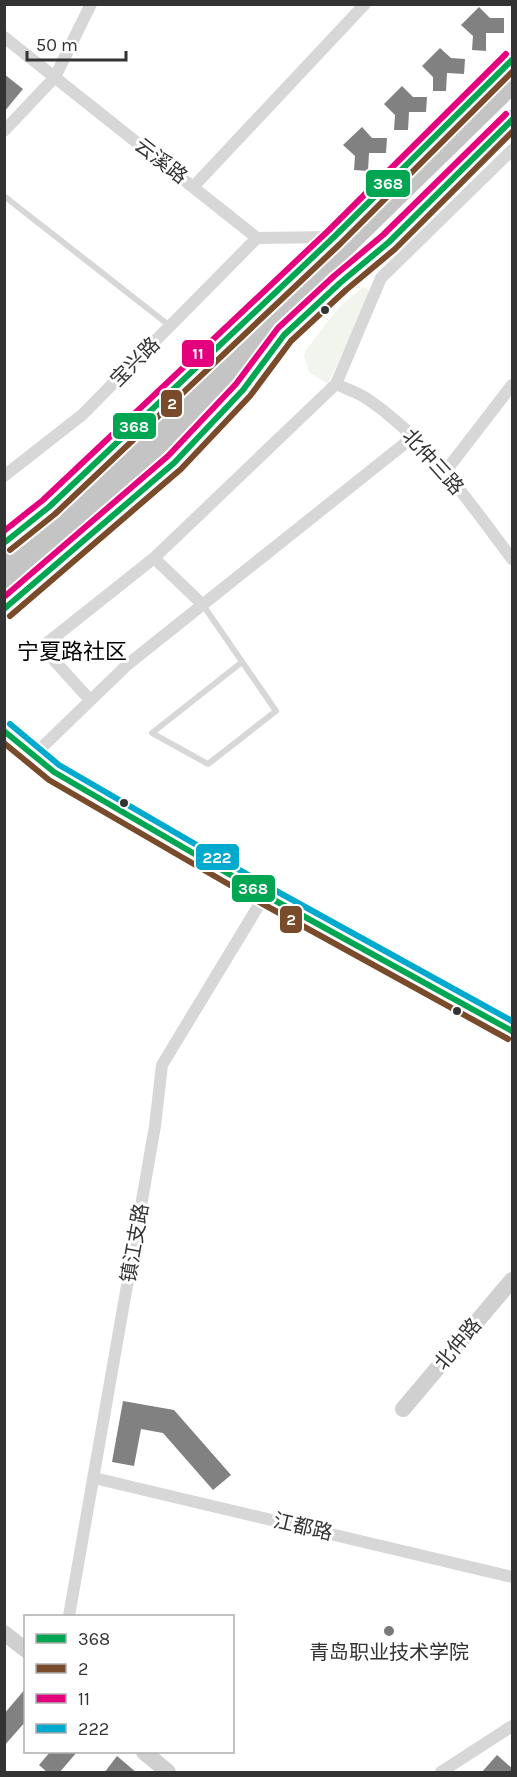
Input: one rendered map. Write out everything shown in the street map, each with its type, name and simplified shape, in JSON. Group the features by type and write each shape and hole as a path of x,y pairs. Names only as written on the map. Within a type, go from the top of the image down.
{"highway":[{"path":"4,557 94,489 150,437 457,127 513,84"},
{"path":"4,578 102,503 340,283 374,271 481,151 513,120"}],"main road":[{"path":"4,543 49,507 334,237 457,127 513,60"},
{"path":"4,609 174,463 243,390 284,335"}],"street":[{"path":"4,131 55,77 90,4"},
{"path":"194,186 365,4"},
{"name":"云溪路","path":"4,37 257,238"},
{"path":"90,700 42,647 154,558 336,384 374,271 513,150"},
{"path":"257,238 334,237"},
{"name":"宝兴路","path":"4,476 82,415 257,238"},
{"name":"北仲三路","path":"336,384 365,398 413,437 445,472 513,559"},
{"path":"445,472 513,385"},
{"path":"34,755 127,666 413,437"},
{"path":"154,558 203,605"},
{"path":"4,730 54,772 265,895 513,1032"},
{"name":"镇江支路","path":"69,1615 155,1126 162,1065 265,895"},
{"name":"北仲路","path":"403,1409 513,1280"},
{"name":"江都路","path":"94,1478 513,1577"},
{"path":"4,1633 24,1648"},
{"path":"441,1773 513,1726"},
{"path":"145,1753 168,1773"}],"lane":[{"path":"4,196 170,326"},
{"path":"203,605 276,711 208,764 152,733 242,662"}],"shaded area":[{"path":"363,287 367,288 369,295 328,384 309,372 304,355 340,306"}],"building":[{"path":"479,7 490,18 504,18 504,33 486,33 486,51 472,50 473,36 461,25"},
{"path":"440,48 451,58 465,59 464,74 447,73 446,91 433,91 433,77 422,66"},
{"path":"4,74 23,89 4,112"},
{"path":"402,86 413,97 427,97 426,112 409,112 408,130 394,130 395,115 384,104"},
{"path":"362,127 372,138 387,138 386,153 369,153 368,171 354,170 355,156 343,145"},
{"path":"123,1401 174,1410 231,1475 213,1490 163,1433 141,1429 134,1466 112,1462"},
{"path":"24,1690 24,1723 4,1746 4,1714"},
{"path":"49,1753 76,1753 59,1773 48,1773 39,1765"},
{"path":"497,1755 513,1769 513,1773 481,1773"},
{"path":"117,1756 137,1773 104,1773"}],"transit line":[{"name":"11","path":"4,531 43,500 328,231 506,54"},
{"name":"368","path":"4,543 49,507 334,237 512,60"},
{"name":"2","path":"10,550 55,514 340,244 512,72"},
{"name":"11","path":"4,597 168,456 236,384 278,328 383,235 506,114"},
{"name":"368","path":"4,609 174,463 243,390 284,335 389,242 512,120"},
{"name":"2","path":"10,616 181,469 250,396 291,341 395,249 512,132"},
{"name":"222","path":"10,724 59,765 269,887 512,1021"},
{"name":"368","path":"4,731 54,772 265,895 512,1031"},
{"name":"2","path":"4,743 49,780 261,903 508,1039"}],"place":[{"name":"青岛职业技术学院","path":"389,1631"}],"district":[{"name":"宁夏路社区","path":"72,652"}]}
